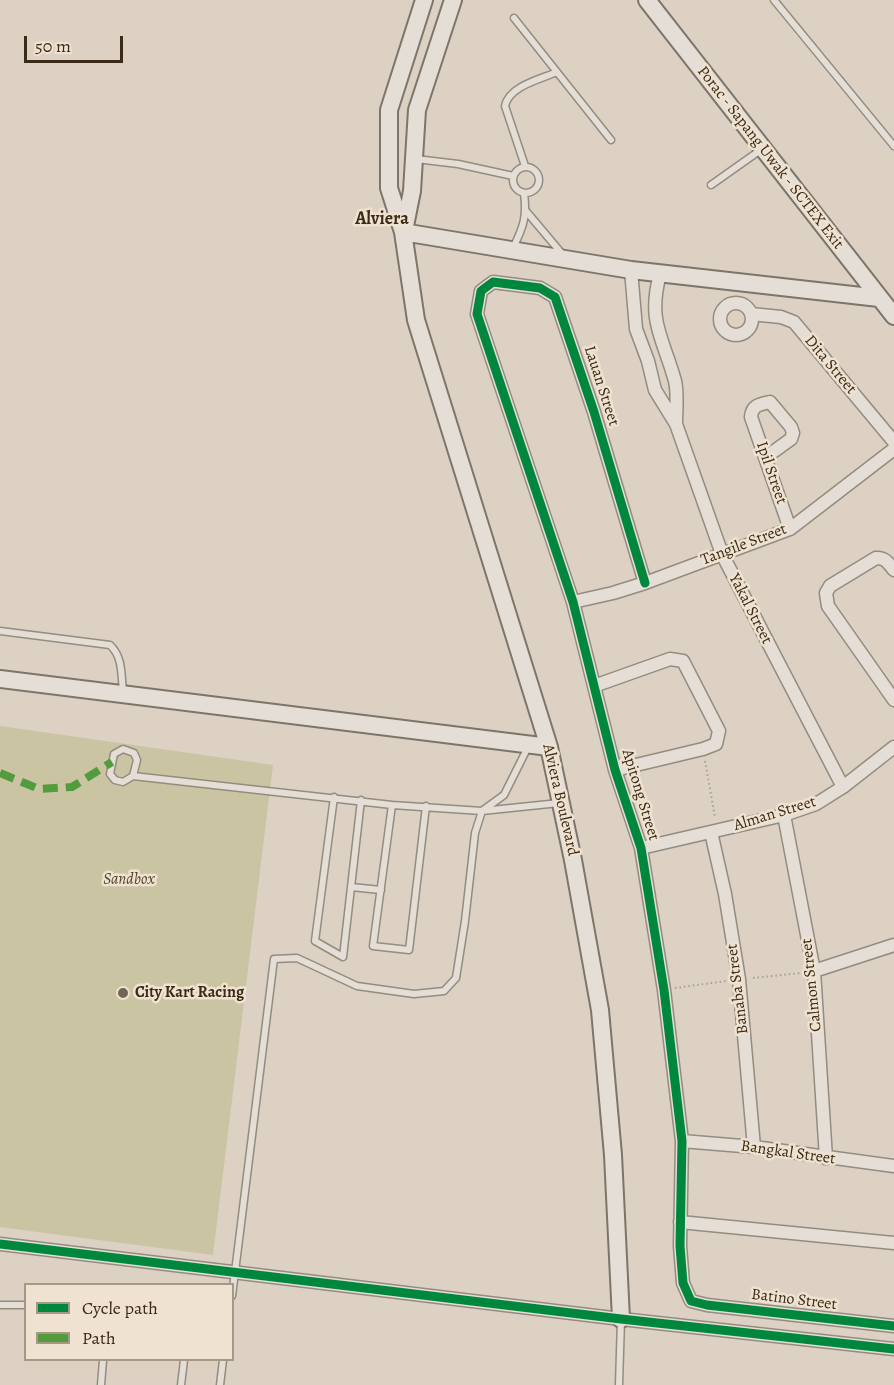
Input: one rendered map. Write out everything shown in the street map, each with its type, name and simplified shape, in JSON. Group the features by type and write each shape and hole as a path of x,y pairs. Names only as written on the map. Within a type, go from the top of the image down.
{"street":[{"path":"404,232 389,188 389,110 424,0"},
{"path":"404,232 412,191 417,110 453,0"},
{"name":"Porac - Sapang Uwak - SCTEX Exit","path":"647,0 894,316"},
{"path":"404,232 631,270 879,298"},
{"name":"Alviera Boulevard","path":"404,232 416,320 549,747 573,860 600,1010 613,1155 621,1319"},
{"name":"Yakal Street","path":"631,270 636,328 648,361 655,390 676,424 722,554 843,787"},
{"name":"Yakal Street","path":"660,274 655,295 656,324 676,383 676,424"},
{"name":"Lauan Street","path":"477,314 481,291 494,282 540,288 555,297 594,412 645,583"},
{"name":"Apitong Street","path":"477,314 573,602 615,770 640,848 664,990 682,1141 680,1222 683,1283 691,1300"},
{"name":"Dita Street","path":"751,314 781,317 794,322 894,442"},
{"path":"648,361 666,355"},
{"name":"Ipil Street","path":"766,457 791,439 793,433 792,427 770,402 757,405 751,417 790,529"},
{"name":"Tangile Street","path":"573,602 645,583 790,529 894,449"},
{"path":"894,570 886,560 881,557 876,558 830,586 826,593 828,606 894,700"},
{"path":"594,686 670,659 683,662 719,731 716,744 703,749 615,770"},
{"path":"0,679 549,747"},
{"name":"Alman Street","path":"640,848 784,815 816,804 843,787 894,747"},
{"name":"Calmon Street","path":"784,815 813,971 826,1158"},
{"name":"Banaba Street","path":"711,832 725,894 739,979 754,1147"},
{"path":"813,971 894,945"},
{"name":"Bangkal Street","path":"682,1141 754,1147 894,1166"},
{"path":"680,1222 894,1244"},
{"path":"0,1244 621,1319 894,1349"},
{"name":"Batino Street","path":"691,1300 707,1305 894,1326"}],"lane":[{"path":"774,0 894,146"},
{"path":"514,18 611,140"},
{"path":"524,193 534,190 539,180 535,170 525,166 505,106 506,99 513,92 557,72"},
{"path":"711,185 762,149"},
{"path":"414,159 458,164 513,176"},
{"path":"512,251 523,229 526,211 524,193 515,187 513,176 516,171 525,166"},
{"path":"526,211 567,260"},
{"path":"0,631 110,645 117,651 120,660 123,695"},
{"path":"234,1284 274,959 297,958 357,986 414,994 444,991 456,978 475,833 482,811 504,795 529,745"},
{"path":"133,776 136,756 131,750 119,749 112,758 110,774 115,780 123,782 133,776 392,805 482,811 561,803"},
{"path":"334,797 315,940 343,957 361,800"},
{"path":"392,805 373,946 409,950 426,806"},
{"path":"351,887 381,890"},
{"path":"0,1305 24,1305"},
{"name":"Alviera Boulevard","path":"619,1385 621,1319"},
{"path":"101,1385 104,1361"},
{"path":"181,1385 184,1361"},
{"path":"220,1385 224,1361"}],"path":[{"path":"703,749 716,820 711,832"}],"green space":[{"name":"Sandbox","path":"0,726 273,765 213,1255 0,1227"}],"marked path":[{"path":"0,773 39,789 72,787 112,762"}],"cycle path":[{"path":"645,583 594,412 555,297 540,288 493,282 481,291 477,314 573,602 615,770 641,848 664,990 682,1141 680,1246 683,1283 691,1301 707,1305 894,1326"},
{"path":"0,1244 621,1319 894,1349"}],"place":[{"name":"City Kart Racing","path":"123,993"}],"district":[{"name":"Alviera","path":"382,220"}]}
